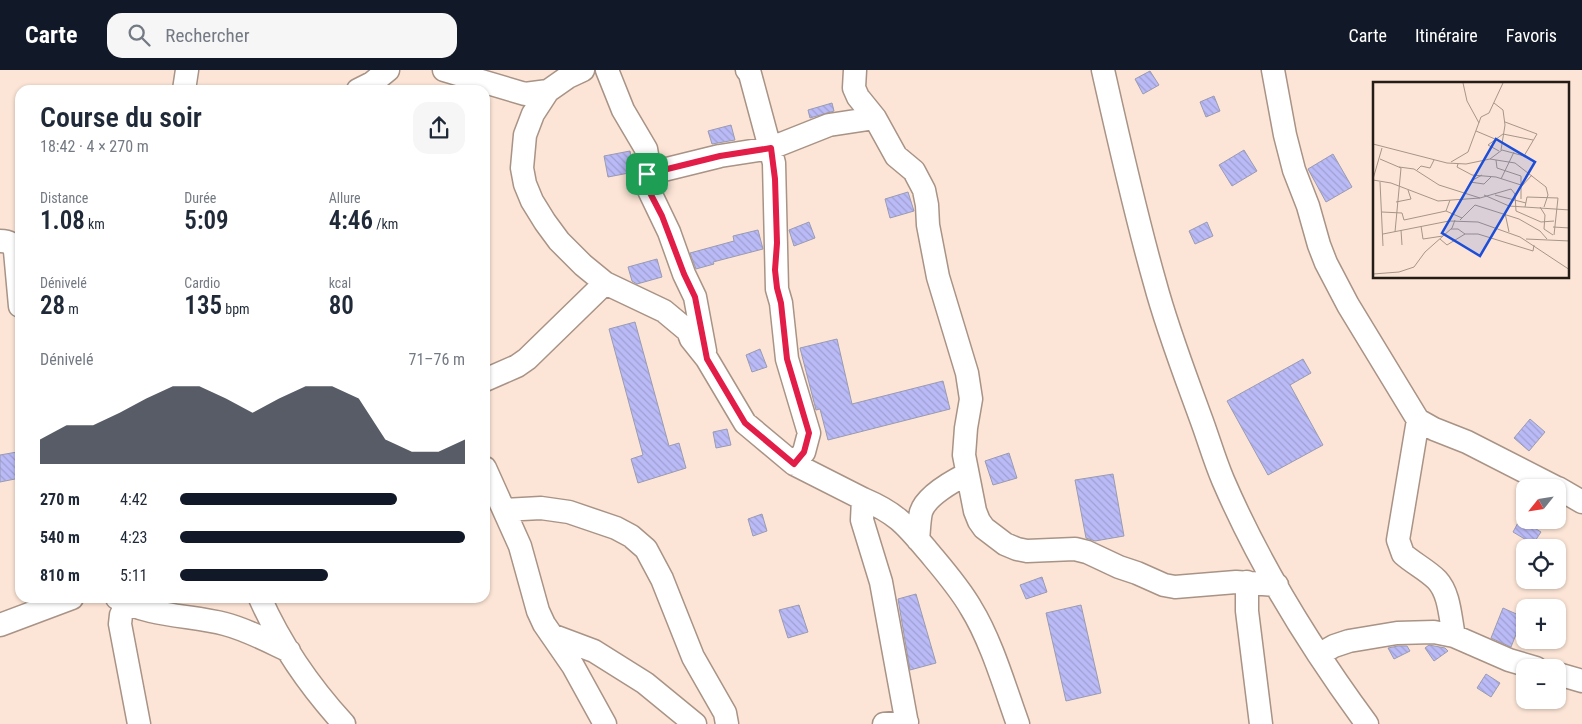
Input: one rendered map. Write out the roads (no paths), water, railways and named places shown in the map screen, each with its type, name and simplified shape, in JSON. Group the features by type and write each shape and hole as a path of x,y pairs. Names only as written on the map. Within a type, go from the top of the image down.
{"street":[{"path":"185,85 188,70"},
{"path":"444,70 482,85"},
{"path":"583,70 568,77 529,104 522,168 525,184 532,201 545,222 559,241 584,266 605,283 664,311 688,332 690,339 707,359 745,423 794,464 883,507 901,520 941,567 971,608 990,649 1018,724"},
{"path":"607,70 623,110 646,149 648,158 646,184 662,216 684,274 695,297 707,359"},
{"path":"747,70 771,148 775,179 777,243 775,270 777,288 781,303 787,359 809,433 804,452 794,464"},
{"path":"1103,70 1155,284 1222,478 1244,525 1276,585 1367,724"},
{"path":"1273,70 1285,135 1294,170 1308,206 1326,263 1348,305 1418,420 1434,429 1467,442 1539,479"},
{"path":"856,71 854,88 858,97 875,118 896,156 914,171 924,190 928,225 938,276 968,372 971,399 964,455 971,498 979,521 984,528 1005,544 1016,549 1027,551 1075,549 1118,567 1175,587 1247,582 1276,585"},
{"path":"368,85 389,77"},
{"path":"490,88 529,104"},
{"path":"647,174 720,156 771,148 829,126 875,118"},
{"path":"0,241 7,241 12,244 15,251"},
{"path":"490,377 517,366 527,359 605,283"},
{"path":"1418,420 1398,540 1402,554 1436,579 1443,589 1454,636"},
{"path":"918,540 922,510 934,495 948,483 967,474"},
{"path":"490,479 520,546 538,611 544,624 554,636 605,724"},
{"path":"1566,493 1582,502"},
{"path":"863,499 862,520 880,582 907,723 884,724"},
{"path":"504,510 541,508 569,512 624,532 646,549 662,579 693,657 725,712 727,724"},
{"path":"1247,582 1248,611 1261,724"},
{"path":"0,626 59,603"},
{"path":"122,603 121,631 139,724"},
{"path":"131,603 161,613 224,624 248,631 289,651"},
{"path":"263,603 289,651 344,724"},
{"path":"1320,654 1334,646 1349,641 1380,636 1434,632 1454,636 1516,662"},
{"path":"554,636 594,651 645,683 695,724"},
{"path":"1566,676 1582,681"}]}
